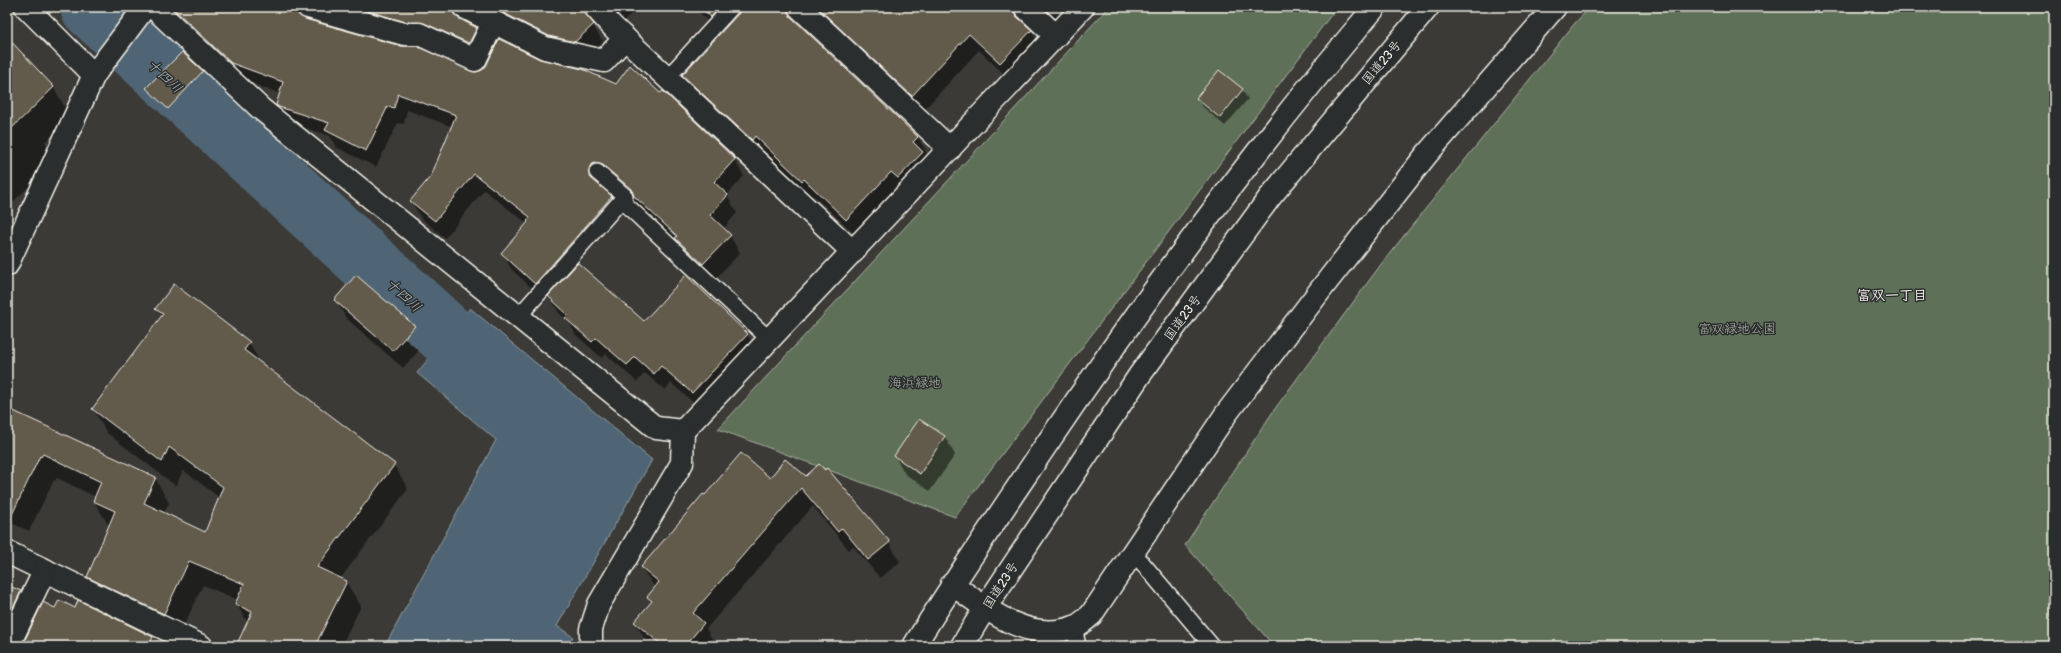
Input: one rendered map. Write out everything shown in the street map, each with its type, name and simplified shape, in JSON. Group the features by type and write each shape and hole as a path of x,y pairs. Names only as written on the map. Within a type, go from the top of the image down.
{"main road":[{"path":"26,7 94,75"},
{"path":"308,7 404,34 419,34 475,60 493,23"},
{"path":"464,7 545,48 604,61 625,38"},
{"path":"595,7 667,78 853,252"},
{"path":"799,7 950,149"},
{"path":"1025,7 1056,36"},
{"path":"591,646 591,629 599,604 682,463 683,431 1083,7"},
{"path":"914,646 952,584 1107,354 1238,177 1375,7"},
{"name":"国道23号","path":"962,646 985,608 1139,376 1270,197 1428,7"},
{"path":"952,584 985,608 1017,626 1039,631 1058,630 1076,636 1134,553 1226,414 1426,154 1555,7"},
{"path":"7,266 94,75 148,8 261,109 656,428 683,431"},
{"path":"7,552 201,646"},
{"path":"8,646 45,570"}],"lane":[{"path":"667,78 732,7"},
{"path":"518,317 625,196 597,172"},
{"path":"621,200 770,339"},
{"path":"1134,553 1212,646"}],"green space":[{"name":"海浜緑地","path":"1109,7 1337,7 955,517 718,429"},
{"name":"富双緑地公園","path":"1590,7 2054,7 2054,646 1274,646 1185,545 1274,410 1382,263 1575,23"}],"water":[{"path":"470,308 652,460 557,626 573,637 568,646 385,646 496,440 417,373"}],"building":[{"path":"172,7 296,7 299,15 305,19 401,46 416,46 476,72 482,70 486,66 499,39 540,59 582,69 616,84 630,65 660,93 663,91 735,159 714,182 728,195 710,215 731,235 703,264 675,238 677,236 634,196 631,189 603,165 594,163 590,166 589,175 612,196 535,284 501,253 528,222 527,221 530,217 474,174 435,221 410,201 431,176 456,115 398,94 394,108 388,106 366,151 325,130 329,123 276,105 283,82 231,63"},
{"path":"354,7 452,7 453,13 458,18 477,28 469,43 424,23 406,22"},
{"path":"492,7 580,7 594,24 575,42 549,36"},
{"path":"700,7 720,7 711,17"},
{"path":"741,7 787,7 790,16 918,137 913,142 923,152 898,178 891,172 846,220 804,179 802,181 755,136 752,140 682,75 739,13"},
{"path":"817,7 1013,7 1016,16 1032,30 1000,63 969,34 912,96"},
{"path":"7,37 54,87 7,133"},
{"path":"182,52 203,71 168,109 146,88"},
{"path":"1219,70 1243,89 1220,118 1196,98"},
{"path":"578,263 644,321 686,275 748,334 692,393 661,366 654,374 635,357 627,365 596,338 592,342 565,318 568,315 548,296"},
{"path":"356,275 415,326 393,351 334,300"},
{"path":"174,284 250,342 244,350 395,464 317,567 347,581 315,646 236,646 252,612 235,604 244,584 189,561 164,614 87,577 115,511 93,501 101,482 43,454 41,457 40,456 7,525 7,408 156,477 144,503 205,532 223,487 169,447 162,462 92,409 163,314 155,309"},
{"path":"919,419 945,436 920,474 894,456"},
{"path":"741,453 770,478 785,459 806,476 819,464 825,470 827,468 890,542 868,560 842,528 838,532 801,488 693,613 704,623 685,646 663,646 634,622 652,601 647,597 659,582 641,567 703,494 705,495"},
{"path":"7,585 21,591 7,620"},
{"path":"59,600 75,608 78,600 153,637 149,646 22,646 43,602 55,608"}],"waterway":[{"name":"十四川","path":"91,7 511,394"}],"district":[{"name":"富双一丁目","path":"1892,295"}]}
